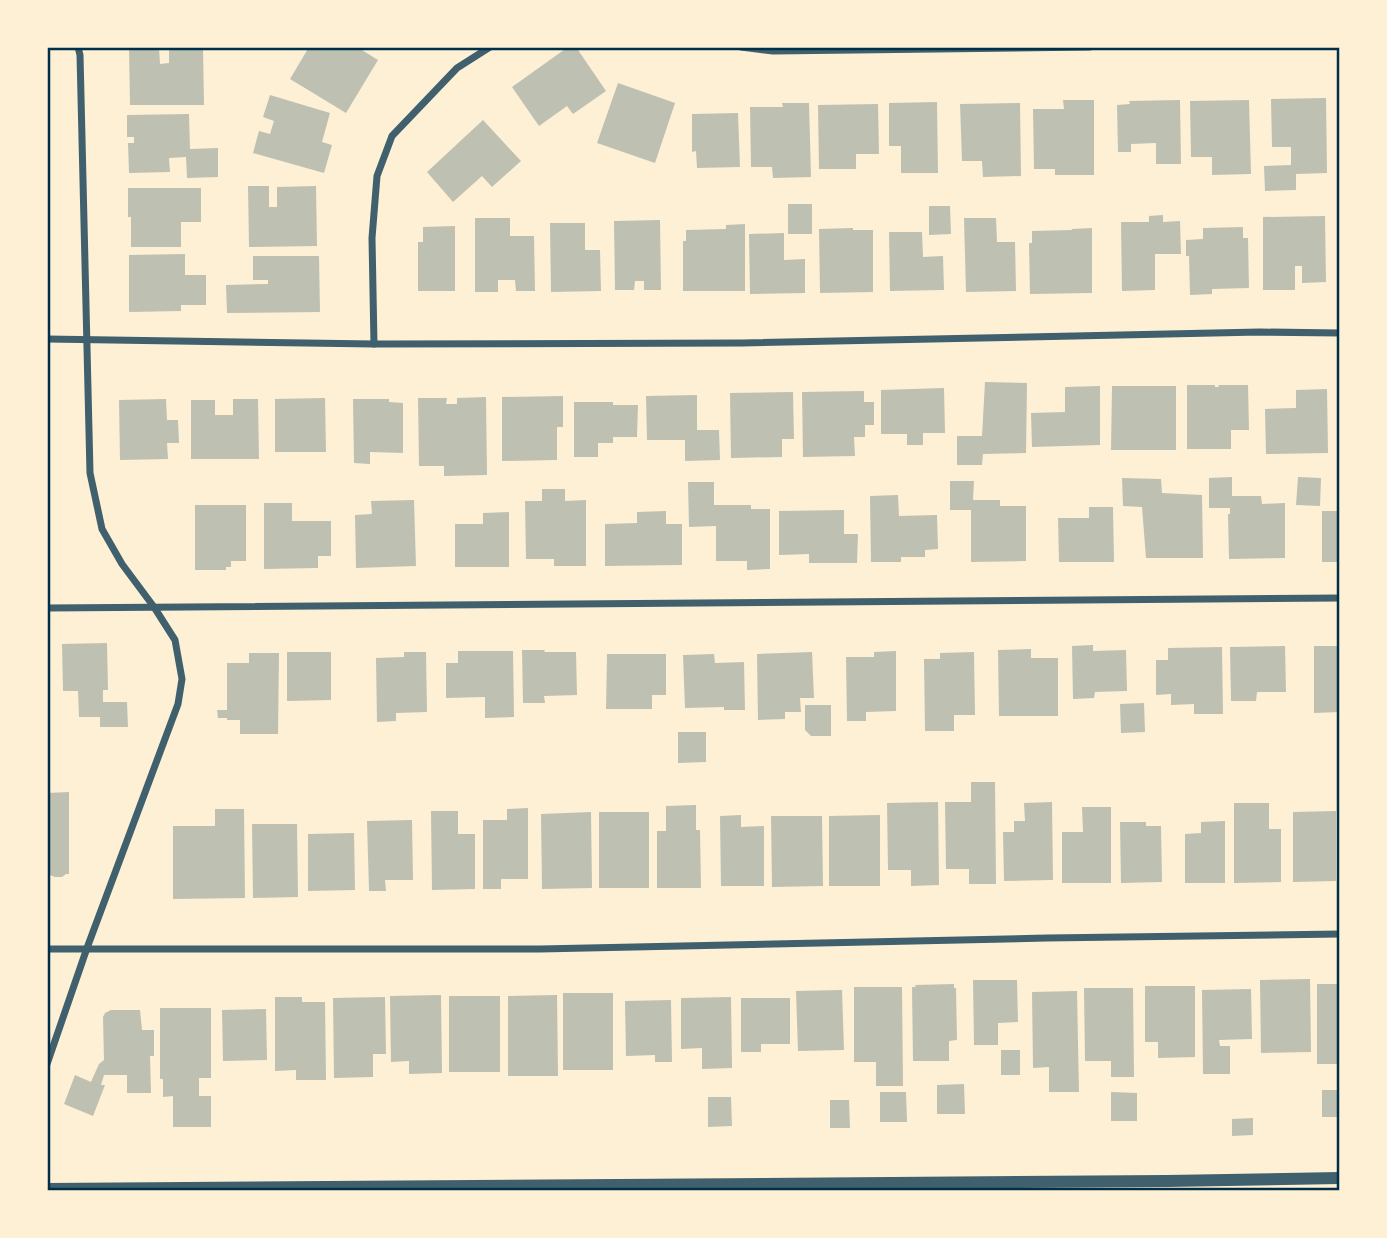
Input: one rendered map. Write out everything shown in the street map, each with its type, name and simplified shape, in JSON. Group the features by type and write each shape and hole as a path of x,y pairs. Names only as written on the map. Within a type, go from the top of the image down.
{"street":[{"path":"47,1064 178,704 182,679 175,640 122,564 102,529 90,473 78,47"},
{"path":"374,344 372,238 377,176 391,136 457,68 489,47"},
{"path":"741,47 773,51 1090,47"},
{"path":"47,339 374,344 742,343 1247,332 1340,333"},
{"path":"47,608 1340,598"},
{"path":"47,949 540,949 1340,934"},
{"path":"47,1189 912,1186 1340,1178"},
{"path":"1155,1191 1167,1181"}],"building":[{"path":"129,47 159,47 160,64 169,63 169,47 203,47 204,105 130,105"},
{"path":"309,47 357,47 378,60 346,113 290,79"},
{"path":"568,47 576,47 606,91 573,114 567,106 539,126 512,87"},
{"path":"618,83 675,103 655,163 597,143"},
{"path":"270,95 330,113 322,142 332,145 324,173 253,153 259,131 270,134 274,121 263,117"},
{"path":"1326,98 1327,173 1296,174 1296,190 1265,191 1264,166 1291,165 1291,147 1272,147 1271,99"},
{"path":"1063,100 1094,100 1094,175 1055,175 1055,169 1034,169 1033,109 1064,109"},
{"path":"1180,100 1181,164 1156,164 1156,143 1131,144 1131,152 1118,152 1117,105 1130,104 1129,101"},
{"path":"1249,100 1251,174 1212,175 1212,157 1191,157 1190,101"},
{"path":"937,102 938,173 901,173 901,146 889,146 889,103"},
{"path":"782,103 809,103 811,177 773,178 772,167 751,167 750,107 783,107"},
{"path":"1020,103 1021,176 983,177 982,161 962,161 960,104"},
{"path":"878,104 879,154 856,154 856,169 819,169 818,105"},
{"path":"738,113 740,167 697,168 696,151 692,152 692,114"},
{"path":"189,114 190,149 218,148 218,177 187,178 186,157 169,158 170,172 129,173 128,143 134,143 134,137 127,137 127,115"},
{"path":"483,120 521,161 492,187 482,176 453,202 427,172"},
{"path":"248,186 269,186 269,207 277,207 277,187 316,186 317,246 249,247"},
{"path":"128,188 201,188 201,222 181,222 181,247 131,247"},
{"path":"788,204 812,204 812,234 788,234"},
{"path":"929,206 950,206 951,234 929,235"},
{"path":"1163,215 1163,222 1180,221 1181,254 1155,254 1155,290 1122,291 1121,222 1149,222 1149,216"},
{"path":"1325,216 1326,282 1302,283 1302,266 1295,266 1295,290 1263,290 1263,217"},
{"path":"475,218 510,218 510,236 534,236 535,291 516,291 515,280 498,280 498,292 475,292"},
{"path":"964,218 996,218 997,242 1015,242 1016,291 966,292"},
{"path":"660,220 661,290 644,290 644,281 635,281 634,290 615,290 614,221"},
{"path":"550,223 585,223 585,250 600,250 601,291 551,292"},
{"path":"745,224 745,291 683,291 683,241 686,241 686,230 726,229 726,225"},
{"path":"455,226 455,291 418,291 418,242 423,242 423,227"},
{"path":"1243,227 1243,238 1248,238 1249,288 1212,289 1212,294 1190,295 1186,240 1203,239 1203,228"},
{"path":"1092,228 1092,293 1030,294 1029,243 1032,243 1032,231"},
{"path":"819,229 873,230 873,292 820,293"},
{"path":"889,232 922,232 923,257 943,256 944,290 890,291"},
{"path":"784,233 784,260 805,259 805,293 750,294 749,234"},
{"path":"185,254 185,275 206,275 206,305 181,305 181,311 129,312 129,255"},
{"path":"253,256 319,256 320,312 227,313 226,285 268,284 268,280 253,280"},
{"path":"985,382 1027,383 1026,453 983,454 982,465 957,465 957,436 982,436"},
{"path":"1187,385 1248,385 1249,430 1231,430 1231,449 1187,449"},
{"path":"1100,386 1100,445 1032,447 1031,413 1065,412 1065,387"},
{"path":"1112,386 1176,386 1176,450 1111,450"},
{"path":"944,388 945,433 923,433 923,445 907,445 907,434 881,434 881,390"},
{"path":"1327,389 1328,453 1266,454 1265,409 1296,408 1296,390"},
{"path":"864,391 864,402 874,402 874,425 865,425 865,437 854,437 855,456 803,457 802,392"},
{"path":"793,392 794,439 782,439 782,457 731,458 730,393"},
{"path":"697,395 697,430 719,430 720,460 685,461 685,440 647,440 646,396"},
{"path":"563,396 563,427 557,427 557,460 502,461 502,397"},
{"path":"486,397 487,475 444,476 444,466 419,466 418,398 447,398 446,404 457,404 457,398"},
{"path":"325,398 326,452 275,452 275,399"},
{"path":"166,399 167,420 178,420 179,443 167,443 168,459 120,460 119,400"},
{"path":"233,399 258,399 259,459 191,459 191,400 215,400 215,415 233,415"},
{"path":"353,399 389,399 389,402 403,403 403,453 370,452 370,464 354,463"},
{"path":"574,402 638,405 637,437 613,437 613,443 598,443 598,457 574,457"},
{"path":"1232,477 1232,496 1261,496 1262,504 1285,503 1285,558 1229,559 1230,508 1209,508 1209,478"},
{"path":"1298,477 1321,478 1320,506 1296,505"},
{"path":"1122,478 1161,479 1162,493 1202,495 1203,558 1146,558 1142,507 1123,506"},
{"path":"950,481 974,481 973,500 1000,500 1000,506 1026,506 1026,561 971,562 971,510 950,510"},
{"path":"688,482 714,482 714,505 751,505 751,509 770,509 770,569 747,570 747,561 716,561 716,526 689,527"},
{"path":"542,489 565,489 565,501 586,500 586,566 554,566 554,559 526,559 525,501 542,501"},
{"path":"898,495 899,516 937,515 938,549 925,550 925,557 901,557 901,562 871,562 870,496"},
{"path":"414,500 416,566 356,568 355,515 372,514 371,501"},
{"path":"264,503 292,503 292,521 331,521 331,556 318,556 318,568 264,569"},
{"path":"195,505 246,505 246,561 231,561 231,567 226,567 226,570 195,570"},
{"path":"1089,507 1113,507 1114,562 1059,562 1058,518 1089,518"},
{"path":"844,510 844,534 858,534 857,563 809,563 809,554 779,555 779,511"},
{"path":"666,511 666,524 682,524 682,565 605,566 605,524 637,523 637,512"},
{"path":"1322,511 1340,511 1340,562 1322,562"},
{"path":"509,512 509,567 455,567 455,524 483,524 483,513"},
{"path":"107,643 108,690 103,690 103,702 127,702 128,727 100,727 100,717 79,717 78,691 63,691 62,644"},
{"path":"1093,645 1093,651 1126,650 1127,691 1095,692 1094,698 1073,699 1072,646"},
{"path":"1285,646 1286,692 1257,692 1256,701 1231,701 1230,647"},
{"path":"1314,646 1340,646 1340,712 1314,713"},
{"path":"1222,647 1223,714 1194,714 1194,704 1171,705 1171,694 1156,695 1156,660 1168,660 1168,648"},
{"path":"1031,649 1031,658 1058,658 1058,716 999,716 998,650"},
{"path":"522,650 576,652 577,695 544,696 545,703 523,703"},
{"path":"458,651 513,651 514,717 485,718 485,697 446,698 446,663 458,663"},
{"path":"896,651 896,711 866,712 866,721 847,721 846,657 874,657 874,652"},
{"path":"287,652 331,652 331,700 287,701"},
{"path":"404,652 426,652 427,712 396,713 396,721 377,722 376,658 404,657"},
{"path":"812,652 814,698 800,698 801,712 785,712 785,719 758,720 757,654"},
{"path":"974,652 975,715 954,715 954,731 925,731 924,659 940,659 940,653"},
{"path":"249,653 279,653 278,734 240,734 240,720 218,718 217,710 227,710 227,663 249,663"},
{"path":"607,654 666,654 666,695 652,695 652,709 606,709"},
{"path":"714,654 715,663 744,662 745,710 724,710 724,707 685,708 683,655"},
{"path":"1144,703 1145,732 1121,733 1120,704"},
{"path":"805,705 831,705 831,736 811,736 805,730"},
{"path":"678,732 706,732 706,762 678,763"},
{"path":"971,782 995,782 996,884 969,884 969,869 946,869 945,802 971,802"},
{"path":"69,792 69,874 55,877 47,874 47,793"},
{"path":"938,802 939,885 911,886 911,870 888,870 887,803"},
{"path":"1052,802 1053,880 1004,881 1003,832 1014,832 1014,821 1025,821 1024,803"},
{"path":"1234,803 1269,803 1269,829 1281,829 1281,882 1234,883"},
{"path":"696,805 696,830 700,830 701,888 657,888 657,831 666,831 666,806"},
{"path":"1082,807 1111,807 1111,883 1062,883 1062,832 1083,832"},
{"path":"528,808 528,879 501,879 501,889 483,889 483,820 507,820 507,809"},
{"path":"215,809 244,809 245,898 173,899 173,826 215,826"},
{"path":"431,811 458,811 458,834 475,834 475,889 432,890"},
{"path":"1336,811 1336,881 1293,882 1293,812"},
{"path":"591,812 592,888 542,889 541,814"},
{"path":"599,812 649,812 649,888 599,888"},
{"path":"741,815 741,827 764,826 764,886 721,886 720,816"},
{"path":"880,815 880,886 829,886 829,816"},
{"path":"771,816 822,816 823,886 772,887"},
{"path":"412,820 413,880 385,880 386,891 369,891 367,821"},
{"path":"1225,821 1225,883 1185,883 1185,834 1201,833 1201,822"},
{"path":"1120,822 1146,822 1146,826 1161,826 1162,882 1121,883"},
{"path":"252,824 297,824 298,897 253,898"},
{"path":"354,833 355,890 308,891 308,834"},
{"path":"1310,979 1311,1052 1261,1053 1260,980"},
{"path":"973,980 1017,980 1018,1022 998,1023 998,1045 974,1045"},
{"path":"954,984 957,1040 949,1041 949,1061 913,1061 912,987"},
{"path":"1317,984 1340,984 1340,1064 1317,1064"},
{"path":"1145,986 1195,986 1195,1057 1158,1058 1158,1042 1145,1042"},
{"path":"854,987 902,987 903,1086 876,1086 876,1062 854,1062"},
{"path":"1084,988 1133,988 1134,1077 1111,1077 1111,1061 1085,1061"},
{"path":"1251,989 1252,1039 1219,1040 1220,1046 1230,1046 1230,1074 1203,1074 1202,990"},
{"path":"842,990 844,1050 798,1051 796,991"},
{"path":"1077,991 1079,1092 1049,1092 1049,1067 1033,1068 1032,992"},
{"path":"563,993 613,993 613,1070 563,1070"},
{"path":"441,995 442,1073 409,1074 409,1061 391,1062 390,996"},
{"path":"557,995 558,1076 508,1076 508,996"},
{"path":"449,996 500,996 500,1072 449,1072"},
{"path":"275,997 302,997 302,1002 325,1002 326,1080 296,1080 296,1070 275,1071"},
{"path":"385,997 386,1054 373,1054 373,1077 334,1078 333,998"},
{"path":"731,997 732,1068 702,1069 702,1048 681,1049 681,998"},
{"path":"741,998 790,998 790,1044 761,1044 761,1052 741,1052"},
{"path":"671,1000 672,1062 655,1062 655,1055 626,1056 625,1001"},
{"path":"160,1008 211,1008 211,1078 199,1078 199,1096 211,1096 211,1127 173,1127 173,1096 163,1097 163,1079 160,1079"},
{"path":"266,1009 267,1060 223,1061 222,1010"},
{"path":"111,1010 140,1010 142,1030 154,1030 154,1056 150,1056 151,1093 127,1093 127,1075 104,1075 101,1085 105,1085 93,1116 64,1104 75,1075 91,1082 99,1064 104,1060 103,1017"},
{"path":"1001,1050 1020,1050 1020,1075 1001,1075"},
{"path":"964,1084 965,1114 937,1114 937,1085"},
{"path":"1322,1090 1340,1090 1340,1117 1322,1117"},
{"path":"880,1092 906,1092 907,1122 880,1122"},
{"path":"1111,1092 1137,1093 1137,1121 1111,1121"},
{"path":"708,1097 731,1097 732,1126 708,1127"},
{"path":"830,1100 849,1100 850,1128 830,1128"},
{"path":"1253,1118 1253,1135 1232,1136 1232,1119"}]}
